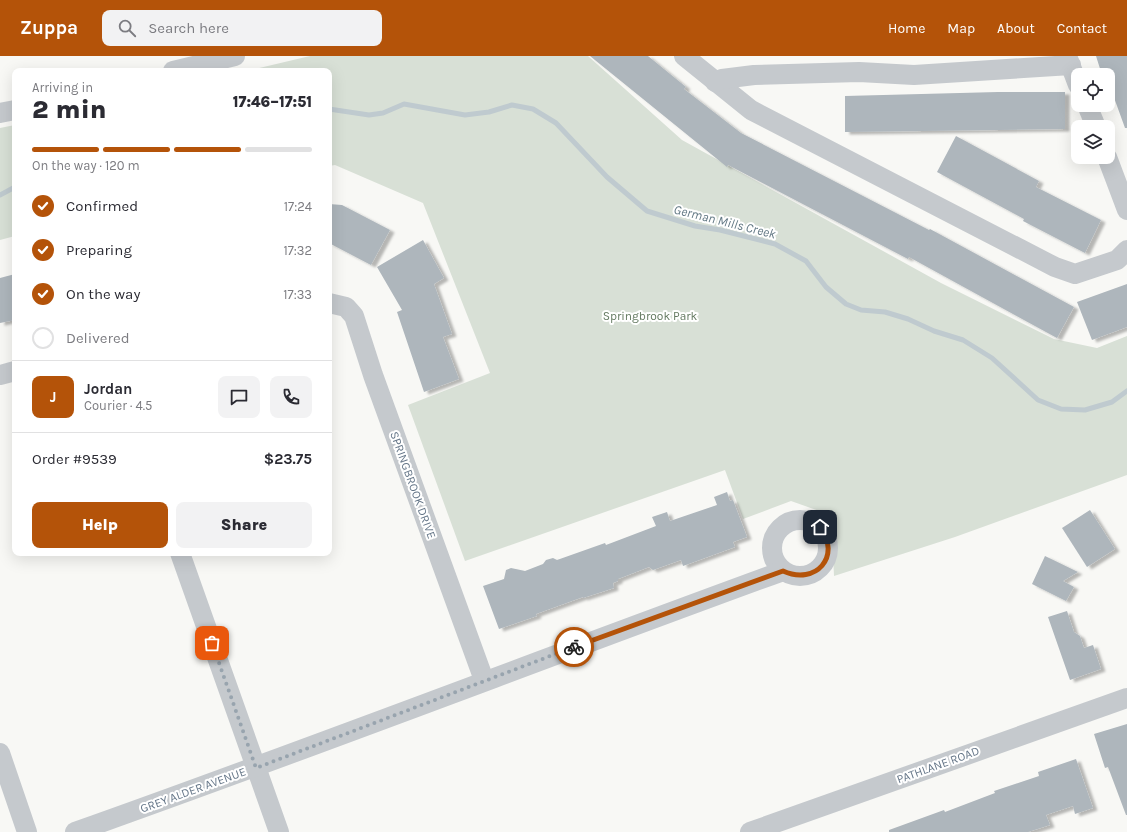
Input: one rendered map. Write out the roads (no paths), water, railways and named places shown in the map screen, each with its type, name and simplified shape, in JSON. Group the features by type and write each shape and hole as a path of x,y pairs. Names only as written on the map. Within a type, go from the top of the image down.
{"street":[{"path":"184,65 235,56"},
{"path":"684,56 751,110 1055,267 1075,274 1117,260 1127,250"},
{"path":"715,82 722,79 754,75 859,72 914,75 1069,60"},
{"path":"0,113 12,111"},
{"path":"1110,164 1127,210"},
{"name":"SPRINGBROOK DRIVE","path":"332,304 346,307 354,316 373,375 484,680"},
{"path":"0,375 12,372"},
{"path":"181,556 279,832"},
{"name":"GREY ALDER AVENUE","path":"75,832 256,768 484,680 783,571"},
{"name":"PATHLANE ROAD","path":"750,832 1127,698"},
{"path":"0,753 27,832"}],"waterway":[{"name":"German Mills Creek","path":"332,109 369,115 383,113 404,104 465,115 489,112 512,105 533,109 556,123 607,177 647,211 695,226 720,230 775,244 806,261 826,287 846,304 861,310 885,312 908,319 934,331 963,340 992,358 1038,400 1061,409 1085,410 1112,402 1127,391"},
{"name":"German Mills Creek","path":"0,195 12,189"}],"park label":[{"name":"Springbrook Park","path":"650,316"}]}
